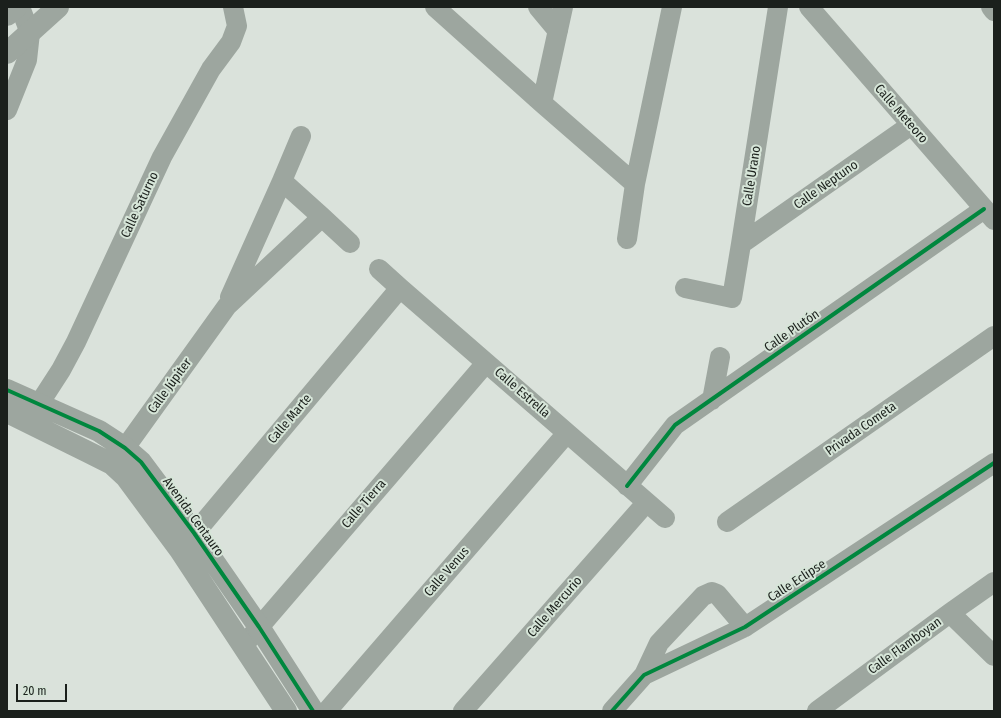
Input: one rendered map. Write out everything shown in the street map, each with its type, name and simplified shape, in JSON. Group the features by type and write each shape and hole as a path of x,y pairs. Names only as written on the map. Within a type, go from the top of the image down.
{"street":[{"path":"7,15 16,7"},
{"path":"7,110 27,60 30,33 20,7"},
{"path":"7,53 58,7"},
{"name":"Calle Saturno","path":"39,404 61,370 76,342 162,157 211,69 231,42 237,26 233,7"},
{"path":"435,7 635,184"},
{"path":"538,7 558,31"},
{"path":"542,103 563,7"},
{"path":"627,239 635,184 672,7"},
{"name":"Calle Urano","path":"685,288 732,298 778,7"},
{"name":"Calle Meteoro","path":"809,7 989,215"},
{"path":"991,7 994,11"},
{"name":"Calle Neptuno","path":"741,244 911,125"},
{"name":"Calle Júpiter","path":"227,306 301,136"},
{"path":"282,181 350,243"},
{"name":"Calle Plutón","path":"627,486 675,426 989,215"},
{"name":"Calle Júpiter","path":"118,456 227,306 322,217"},
{"name":"Calle Estrella","path":"379,268 400,288 665,518"},
{"name":"Calle Marte","path":"180,550 400,288"},
{"name":"Privada Cometa","path":"727,522 994,336"},
{"path":"712,400 720,357"},
{"name":"Calle Tierra","path":"243,646 486,363"},
{"name":"Avenida Centauro","path":"7,390 99,431 118,456 126,477 180,550 286,711"},
{"name":"Avenida Centauro","path":"7,412 88,452 118,456 141,462 194,533 259,627 313,711"},
{"name":"Calle Venus","path":"327,711 568,433"},
{"name":"Calle Eclipse","path":"644,675 745,627 994,463"},
{"name":"Calle Mercurio","path":"463,711 646,503"},
{"name":"Calle Flamboyan","path":"817,711 994,582"},
{"name":"Calle Eclipse","path":"612,711 644,675 659,643 702,596 712,592 718,594 745,627"},
{"path":"950,613 994,656"}],"cycle path":[{"path":"627,486 675,425 984,209"},
{"path":"7,390 99,431 125,448 141,462 194,533 259,627 313,711"},
{"path":"612,711 644,675 745,627 994,463"}]}
